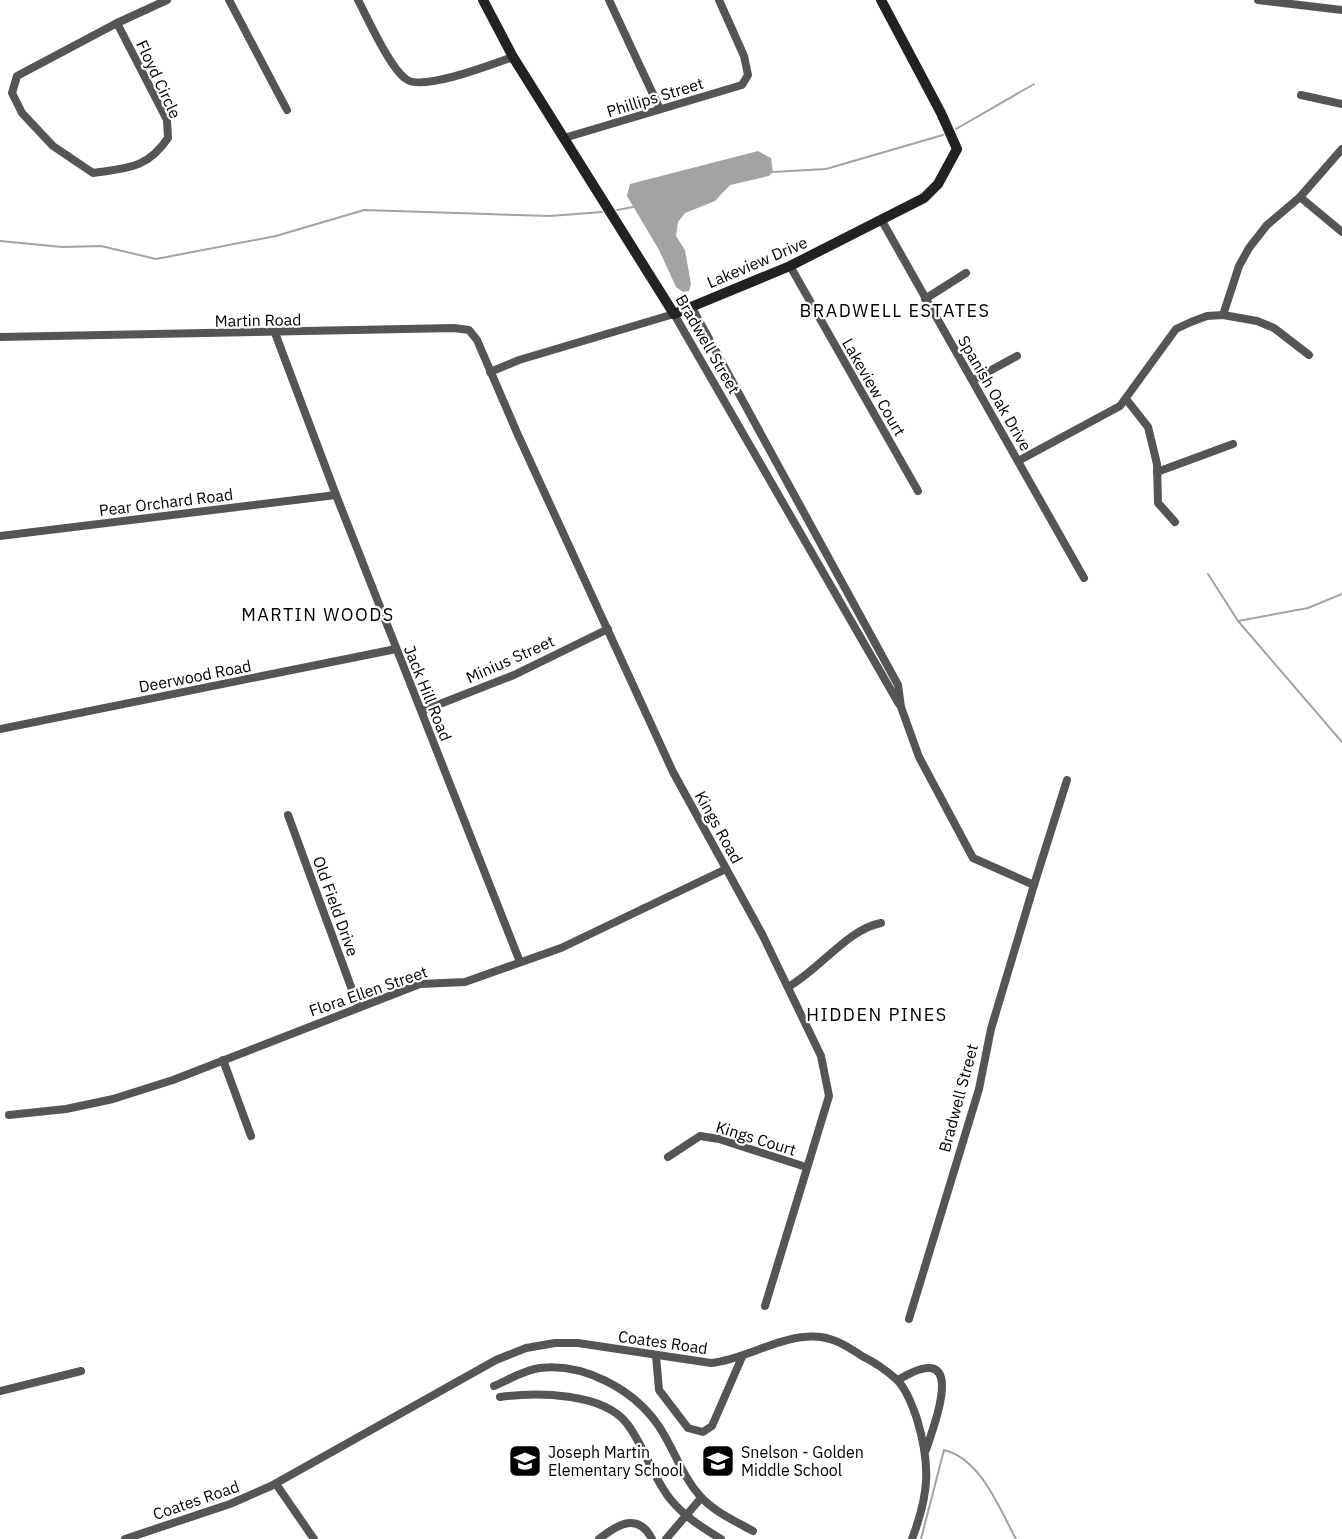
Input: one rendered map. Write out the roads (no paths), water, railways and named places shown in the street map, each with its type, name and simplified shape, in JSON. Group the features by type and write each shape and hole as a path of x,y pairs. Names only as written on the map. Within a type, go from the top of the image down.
{"street":[{"name":"Floyd Circle","path":"117,23 167,120 168,138 150,160 136,167 93,173 53,146 22,113 12,93 17,76 117,23 167,0"},
{"path":"229,0 287,110"},
{"path":"357,0 393,63 405,79 415,83 438,80 513,57"},
{"name":"Bradwell Street","path":"483,0 513,57 674,314 902,707"},
{"path":"609,0 660,109"},
{"name":"Phillips Street","path":"564,138 742,85 748,75 744,56 719,0"},
{"name":"Lakeview Drive","path":"490,372 519,360 674,314 789,266 924,198 938,184 957,148 881,0"},
{"path":"1258,0 1342,10"},
{"path":"1301,96 1342,104"},
{"path":"1223,315 1239,266 1250,248 1267,225 1300,197 1342,148"},
{"path":"1300,197 1342,232"},
{"name":"Spanish Oak Drive","path":"882,221 1084,578"},
{"name":"Lakeview Court","path":"789,266 918,490"},
{"path":"925,299 966,273"},
{"name":"Bradwell Street","path":"692,306 898,685 902,707 927,775 973,858 1034,885"},
{"path":"1018,461 1120,406 1176,329 1207,316 1223,315 1257,321 1274,328 1309,355"},
{"name":"Martin Road","path":"0,337 454,328 469,330 477,340 490,372"},
{"name":"Jack Hill Road","path":"275,333 519,962"},
{"path":"972,380 1017,356"},
{"name":"Kings Road","path":"490,372 673,772 788,987 821,1056 830,1096 765,1306"},
{"path":"1126,399 1148,427 1154,440 1158,503 1175,522"},
{"path":"1157,472 1233,444"},
{"name":"Pear Orchard Road","path":"0,536 336,495"},
{"name":"Minius Street","path":"422,711 514,675 608,629"},
{"name":"Deerwood Road","path":"0,729 396,649"},
{"name":"Bradwell Street","path":"909,1319 979,1089 991,1029 1067,780"},
{"name":"Old Field Drive","path":"288,815 358,1006"},
{"name":"Flora Ellen Street","path":"9,1115 66,1109 112,1099 223,1060 420,984 465,981 561,948 726,869"},
{"path":"788,987 867,926 881,923"},
{"path":"223,1060 251,1136"},
{"name":"Kings Court","path":"668,1157 700,1136 719,1139 807,1167"},
{"name":"Coates Road","path":"124,1539 230,1504 276,1484 496,1360 526,1348 555,1343 578,1343 711,1364 742,1357 772,1344 805,1337 823,1337 843,1344 898,1380 913,1408 927,1450 927,1490 912,1539"},
{"path":"656,1356 659,1390 688,1428 697,1432 708,1430 712,1426 742,1357"},
{"path":"898,1380 917,1368 928,1366 935,1370 941,1378 943,1387 940,1407 927,1450"},
{"path":"494,1386 514,1376 539,1368 572,1368 612,1384 658,1424 689,1482 701,1498 753,1531"},
{"path":"0,1391 81,1371"},
{"path":"500,1397 565,1394 602,1406 627,1423 670,1499 686,1516 722,1539"},
{"path":"276,1484 314,1539"},
{"path":"666,1539 701,1498"},
{"path":"599,1539 618,1524 631,1522 641,1525 652,1539"}],"waterway":[{"path":"956,129 1034,84"},
{"path":"773,172 826,169 943,135"},
{"path":"617,210 633,207"},
{"path":"0,241 62,247 101,246 156,259 276,236 364,210 550,216 602,212"},
{"path":"1208,574 1238,621 1342,742"},
{"path":"1238,621 1308,608 1342,594"},
{"path":"921,1539 944,1450 957,1455 979,1474 996,1500 1016,1539"}],"place":[{"name":"Joseph Martin Elementary School","path":"525,1461"},
{"name":"Snelson - Golden Middle School","path":"718,1461"}],"district":[{"name":"BRADWELL ESTATES","path":"895,310"},
{"name":"MARTIN WOODS","path":"318,614"},
{"name":"HIDDEN PINES","path":"877,1014"}]}
